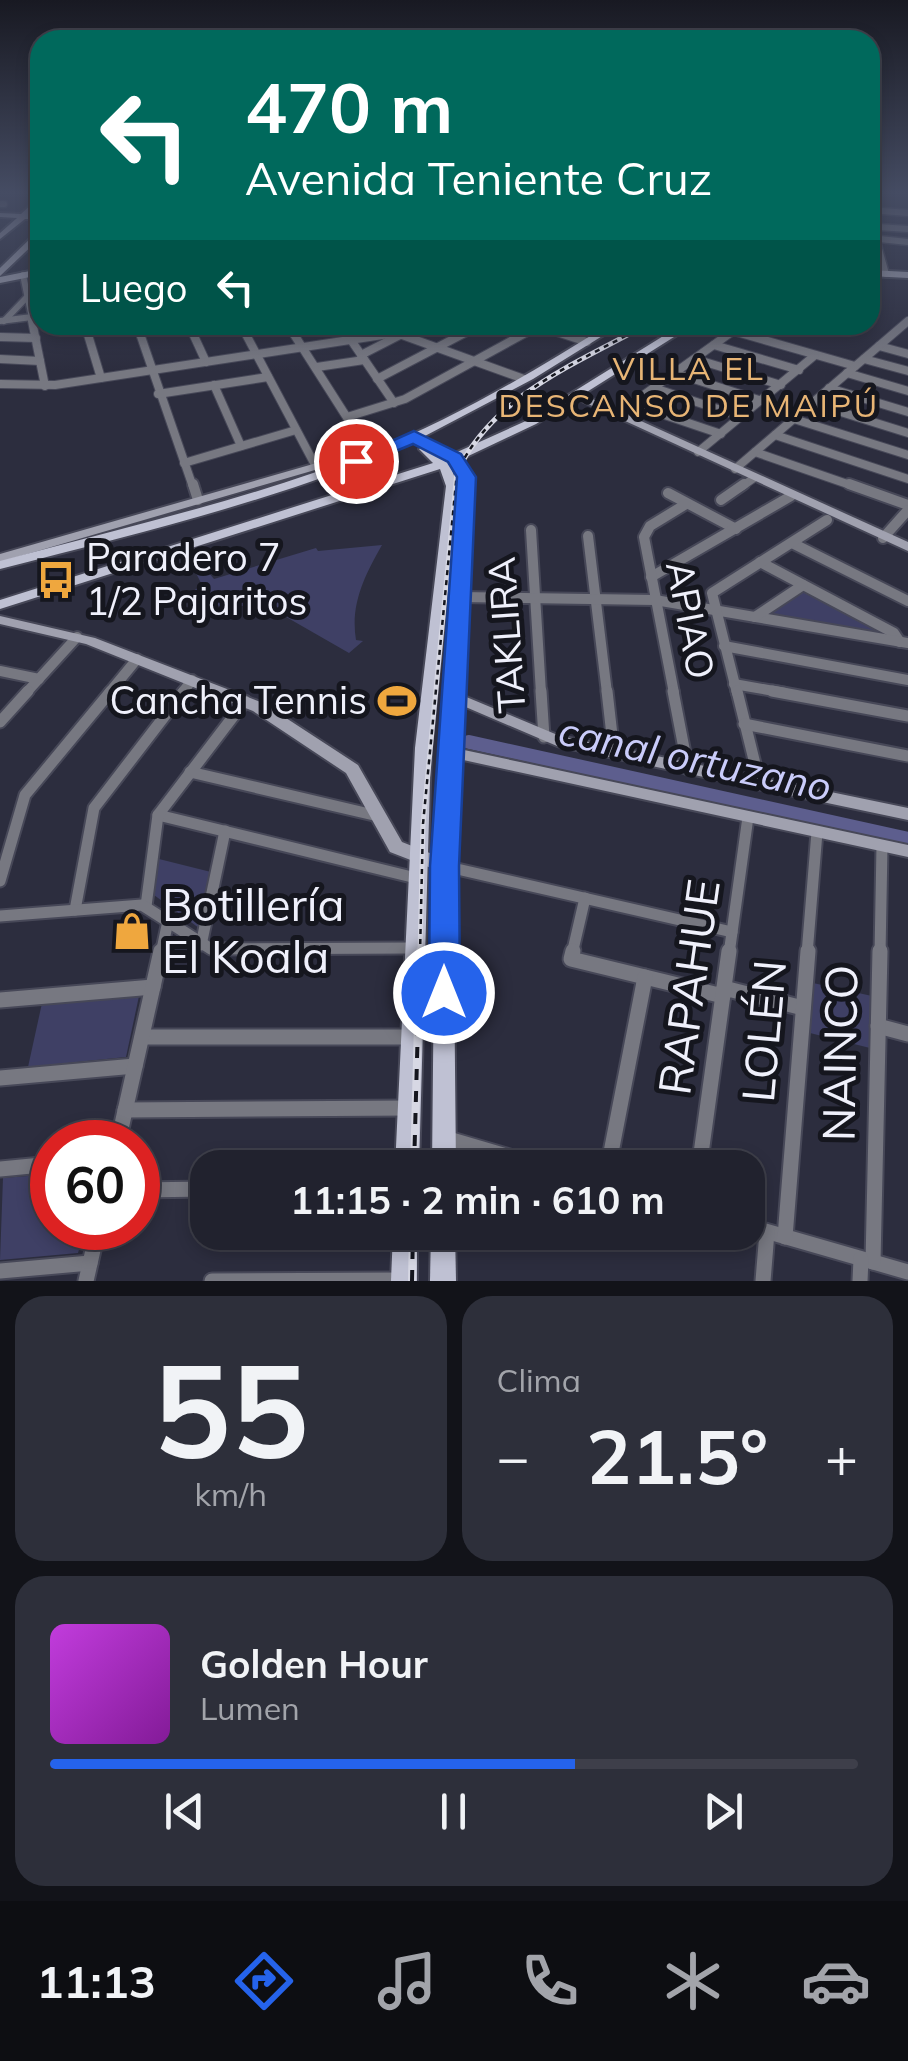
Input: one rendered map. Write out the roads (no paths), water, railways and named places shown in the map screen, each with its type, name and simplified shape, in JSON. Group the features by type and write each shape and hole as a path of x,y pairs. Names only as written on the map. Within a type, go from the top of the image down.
{"main road":[{"path":"0,561 286,486 412,438 599,335"},
{"path":"0,609 448,461 516,430 672,335"},
{"path":"412,438 467,477 444,866 444,1150"},
{"path":"314,465 368,450"},
{"path":"408,1150 416,868 424,734 452,486 448,461"},
{"path":"404,1280 405,1250"},
{"path":"442,1281 443,1250"}],"street":[{"path":"0,275 22,252"},
{"path":"880,257 886,274"},
{"path":"0,275 30,270"},
{"path":"0,275 30,272"},
{"path":"880,273 908,275"},
{"path":"23,275 30,302"},
{"path":"2,323 28,297"},
{"path":"2,323 30,317"},
{"path":"735,469 908,321"},
{"path":"894,333 906,336"},
{"path":"87,335 101,378"},
{"path":"140,335 198,500"},
{"path":"194,335 206,362"},
{"path":"0,561 314,465 246,335"},
{"path":"295,335 368,450 412,438"},
{"path":"0,384 46,386 390,335"},
{"path":"317,367 363,357 396,335"},
{"path":"401,335 524,379"},
{"path":"378,379 460,335"},
{"path":"347,417 394,404 520,335"},
{"path":"567,335 587,342"},
{"path":"618,414 728,335"},
{"path":"746,335 856,366"},
{"path":"0,336 36,338 46,386"},
{"path":"351,340 394,404"},
{"path":"714,345 799,370"},
{"path":"879,346 908,354"},
{"path":"698,452 814,356"},
{"path":"695,358 781,386"},
{"path":"0,359 40,361"},
{"path":"864,359 908,371"},
{"path":"675,373 762,401"},
{"path":"847,373 908,391"},
{"path":"158,394 268,376"},
{"path":"214,385 241,446"},
{"path":"654,388 742,417"},
{"path":"830,388 908,412"},
{"path":"577,395 751,480"},
{"path":"812,403 908,433"},
{"path":"632,404 721,434"},
{"path":"794,419 908,456"},
{"path":"184,463 296,430"},
{"path":"775,435 908,479"},
{"path":"698,452 713,465 908,548"},
{"path":"756,452 908,507 883,538"},
{"path":"721,500 751,480"},
{"path":"668,493 736,529"},
{"path":"788,498 908,556"},
{"path":"651,577 788,498"},
{"name":"APIAO","path":"686,504 645,532 688,768"},
{"path":"760,784 714,610 713,592 827,520"},
{"name":"TAKLIRA","path":"531,530 544,737"},
{"path":"588,536 614,753"},
{"path":"792,544 908,602"},
{"path":"760,562 894,633 904,642"},
{"path":"755,616 802,585"},
{"path":"459,597 655,600 904,642"},
{"path":"0,609 245,700 352,770 396,846 416,868"},
{"path":"0,722 77,637"},
{"path":"724,646 908,680"},
{"path":"0,881 25,796 137,659"},
{"path":"0,671 39,680"},
{"path":"76,910 94,808 192,680"},
{"path":"734,684 908,716"},
{"path":"452,696 481,705 544,737 908,814"},
{"path":"146,906 158,814 245,700"},
{"path":"744,724 908,756"},
{"path":"450,752 908,851"},
{"path":"190,772 378,816"},
{"path":"158,814 224,831 416,868 444,866 732,932"},
{"name":"RAPAHUE","path":"702,1150 748,817"},
{"path":"201,945 224,831"},
{"name":"LOLÉN","path":"763,1281 776,1234 803,1008 817,832"},
{"name":"NAINCO","path":"860,1281 867,1260 882,846"},
{"path":"586,898 571,959 803,1008"},
{"path":"0,916 146,906 211,949 414,948"},
{"path":"123,1120 168,921"},
{"path":"611,1150 645,977"},
{"path":"0,1000 153,988"},
{"path":"878,1026 908,1034"},
{"path":"142,1038 411,1037"},
{"path":"0,1078 135,1066"},
{"path":"125,1110 409,1108"},
{"path":"444,1138 485,1150"},
{"path":"0,1169 30,1166"},
{"path":"160,1190 190,1189"},
{"path":"765,1231 908,1272"},
{"path":"86,1281 93,1250"},
{"path":"0,1271 90,1263"},
{"path":"212,1281 404,1280"}],"waterway":[{"name":"canal ortuzano","path":"469,742 908,839"}],"railway":[{"path":"420,954 423,824 457,472 473,445 514,402 565,368 627,335"},
{"path":"414,1150 420,951"},
{"path":"412,1281 413,1250"}],"place":[{"name":"Paradero 7 1/2 Pajaritos","path":"56,580"},
{"name":"Cancha Tennis","path":"397,701"},
{"name":"Botillería El Koala","path":"132,931"}],"district":[{"name":"VILLA EL DESCANSO DE MAIPÚ","path":"689,388"}]}
